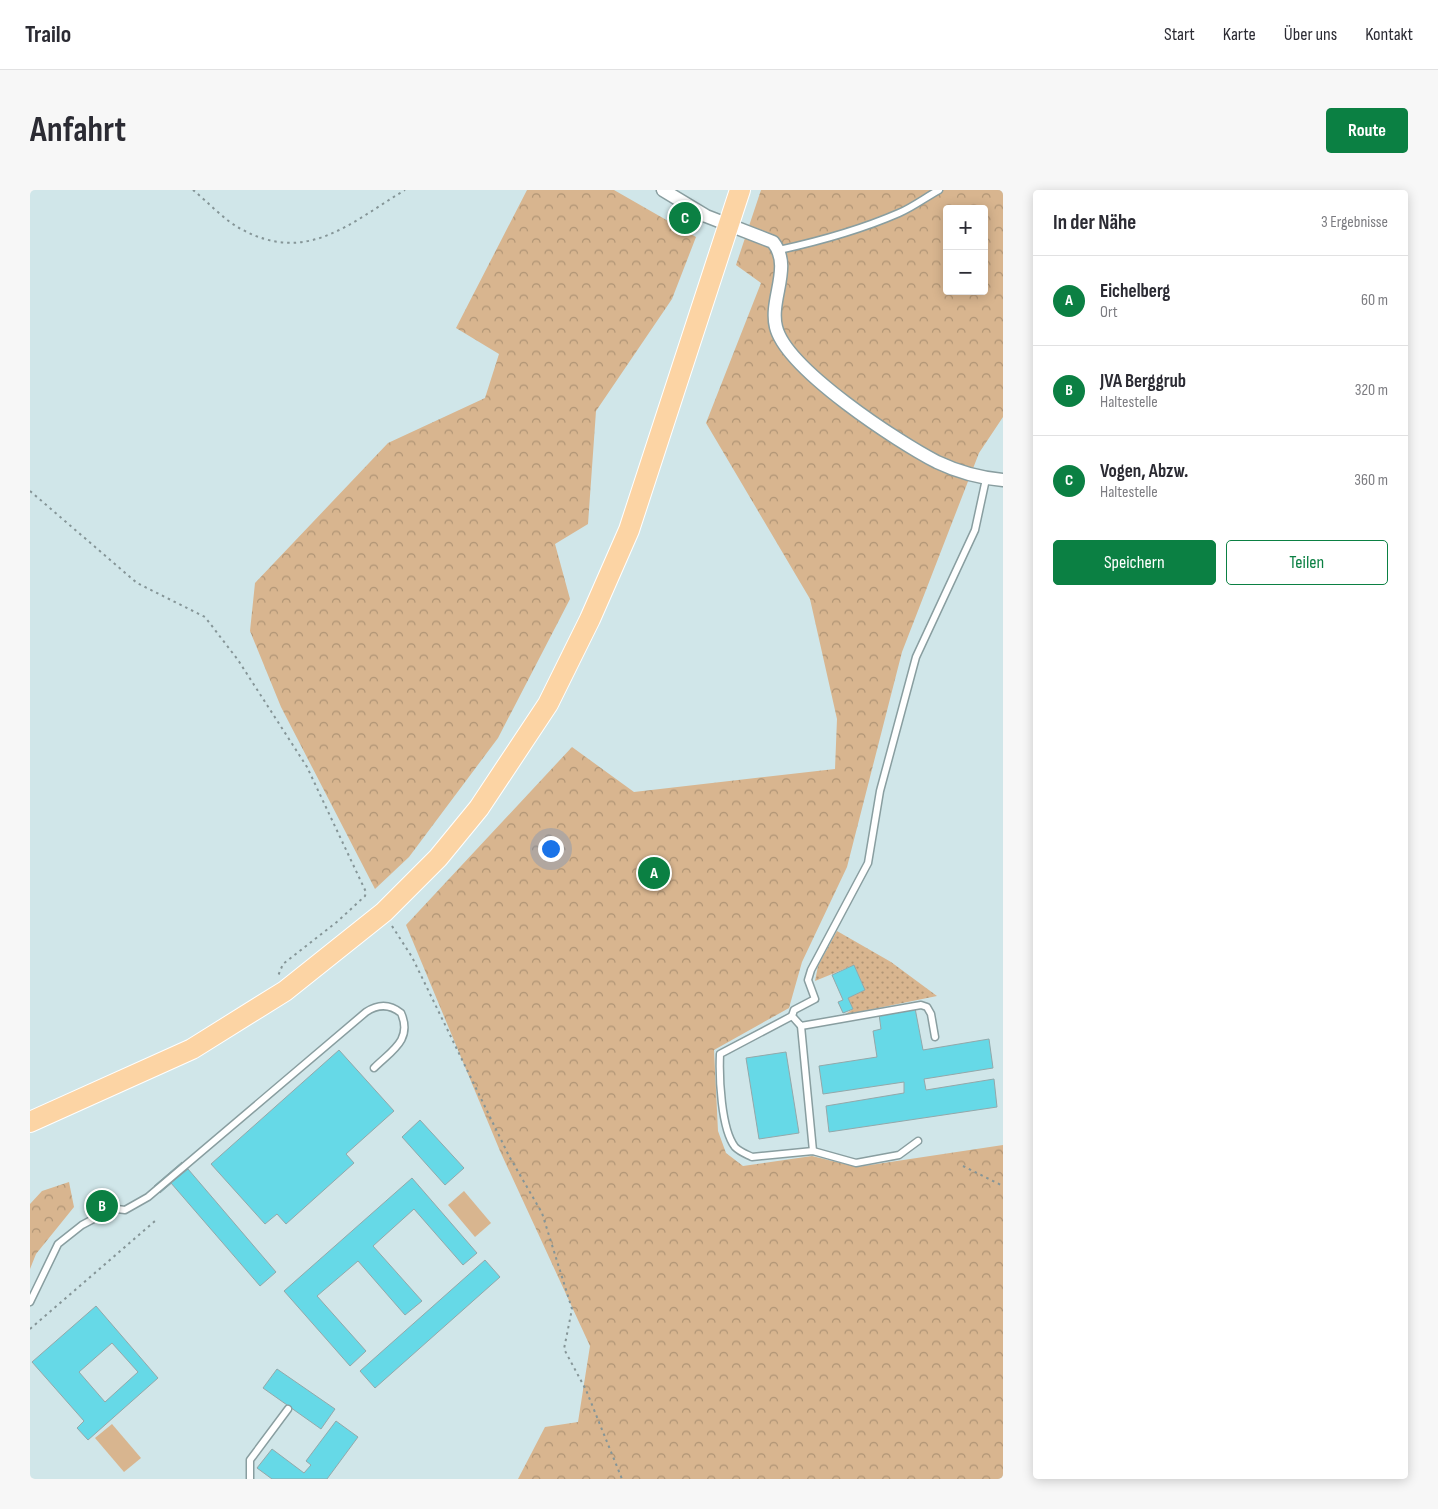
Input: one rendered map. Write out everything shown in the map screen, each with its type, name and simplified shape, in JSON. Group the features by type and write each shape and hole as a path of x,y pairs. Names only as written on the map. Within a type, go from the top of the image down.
{"main road":[{"path":"30,1122 192,1049 285,991 384,912 438,858 479,808 548,704 590,619 629,530 740,190"}],"street":[{"path":"663,190 706,216 773,242 779,250 780,276 773,314 776,329 784,345 833,392 904,443 938,462 986,478 1003,480"}],"lane":[{"path":"779,250 820,241 900,213 939,190"},
{"path":"918,1141 900,1155 856,1163 813,1151 752,1156 743,1153 735,1147 726,1125 720,1054 792,1016 794,1010 815,999 808,980 811,970 868,864 880,791 916,657 975,530 986,478"},
{"path":"801,1026 921,1005 927,1007 932,1014 935,1037"},
{"path":"30,1302 58,1244 82,1225 101,1215 117,1210 125,1210 148,1197 366,1012 373,1007 388,1006 401,1013 406,1028 404,1038 374,1068"},
{"path":"792,1016 801,1026 813,1151"},
{"path":"250,1479 250,1460 288,1409"}],"path":[{"path":"193,190 239,228 267,241 300,244 332,235 405,190"},
{"path":"30,491 137,583 205,617 238,660 272,710 323,798 366,892 365,896 338,921 283,964 277,974 285,991"},
{"path":"384,912 412,957 509,1156 542,1213 572,1310 564,1349 586,1390 622,1479"},
{"path":"963,1166 1003,1186"},
{"path":"30,1330 155,1221"}],"green space":[{"path":"527,190 614,190 696,237 672,299 596,411 588,524 555,544 570,599 498,738 409,857 375,889 281,707 250,631 255,583 388,443 485,398 499,354 456,328"},
{"path":"761,190 1003,190 1003,417 979,453 902,652 847,867 802,962 789,1008 714,1050 718,1131 726,1153 743,1166 812,1156 857,1167 1003,1145 1003,1479 518,1479 545,1427 578,1422 590,1346 500,1151 406,925 572,747 634,792 835,769 837,719 810,599 706,423 761,283 736,265"},
{"path":"837,931 891,962 937,996 844,1015 853,1009 848,998 865,990 854,965 815,981 818,966"},
{"path":"69,1182 74,1207 36,1254 30,1269 30,1204 42,1191"},
{"path":"464,1191 491,1223 475,1237 448,1205"},
{"path":"112,1424 141,1458 124,1472 95,1438"}],"building":[{"path":"854,965 865,990 848,998 853,1009 843,1013 838,1002 843,1000 832,975"},
{"path":"915,1008 923,1050 989,1039 993,1068 924,1079 926,1090 994,1079 997,1107 829,1132 826,1106 904,1093 904,1082 823,1094 819,1066 877,1057 873,1031 881,1029 879,1014"},
{"path":"339,1050 394,1111 346,1154 354,1163 286,1224 277,1214 265,1224 211,1164"},
{"path":"786,1052 799,1133 759,1139 746,1058"},
{"path":"420,1120 464,1168 445,1185 402,1137"},
{"path":"182,1162 188,1169 160,1193 154,1186"},
{"path":"188,1169 276,1272 260,1286 171,1183"},
{"path":"412,1178 477,1253 463,1265 414,1209 373,1246 422,1301 405,1315 358,1261 317,1296 366,1351 350,1366 284,1291"},
{"path":"485,1260 500,1277 375,1388 360,1371"},
{"path":"96,1306 158,1378 88,1440 77,1428 84,1421 32,1362","holes":["112,1343 138,1372 105,1402 79,1372"]},
{"path":"277,1369 335,1409 321,1429 263,1388"},
{"path":"336,1421 358,1437 327,1479 272,1479 257,1468 272,1449 304,1473 311,1465 306,1461"}],"place":[{"name":"Vogen, Abzw.","path":"685,218"},
{"name":"Eichelberg","path":"654,873"},
{"name":"JVA Berggrub","path":"102,1206"}]}
